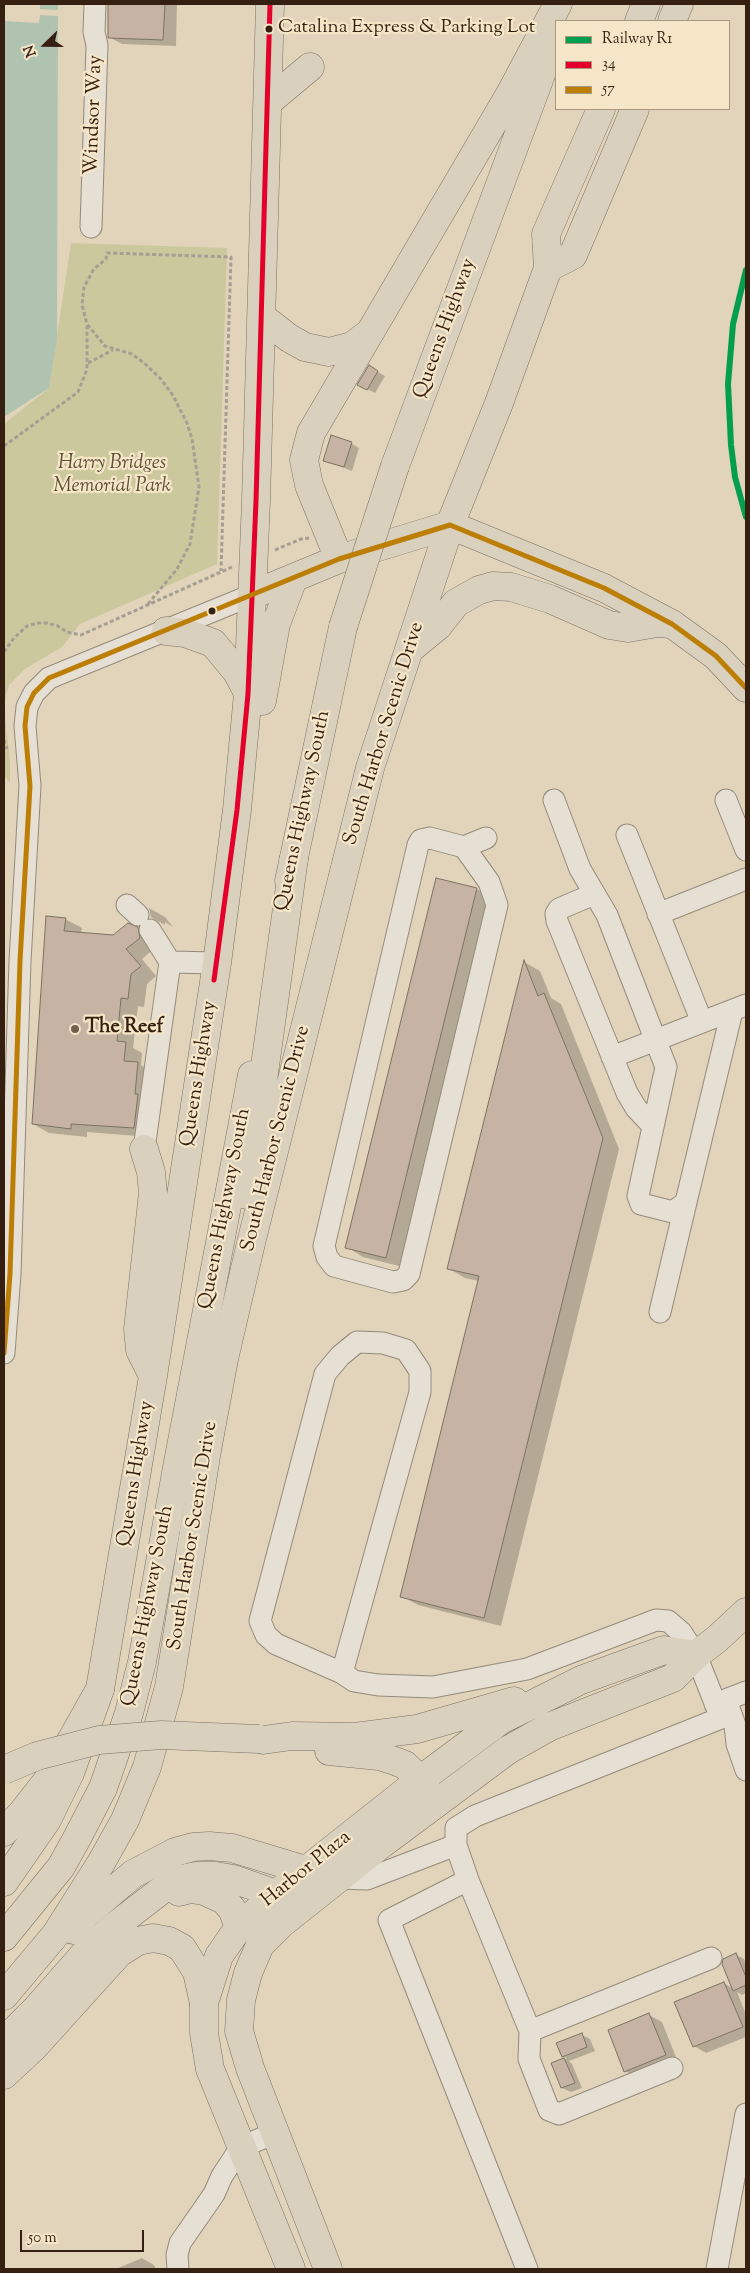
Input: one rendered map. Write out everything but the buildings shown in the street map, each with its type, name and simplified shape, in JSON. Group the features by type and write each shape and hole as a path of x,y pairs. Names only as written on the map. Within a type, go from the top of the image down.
{"main road":[{"name":"Queens Highway","path":"100,1690 153,1376 217,963 237,810 248,694 262,317 270,4"},
{"path":"339,559 309,485 304,460 311,433 510,94 558,4"},
{"path":"561,20 567,4"},
{"path":"639,20 646,4"},
{"path":"672,20 679,4"},
{"name":"Queens Highway","path":"343,627 395,466 555,36"},
{"path":"268,102 310,66"},
{"name":"South Harbor Scenic Drive","path":"4,1996 56,1934 101,1863 126,1820 147,1767 169,1687 207,1450 224,1359 251,1243 370,768 450,526 499,403 548,268 546,234 601,110"},
{"path":"548,268 573,255 635,110"},
{"path":"262,317 289,338 305,347 329,352 352,346 368,334"},
{"path":"252,595 339,559 450,526 604,588 672,624 716,656 746,688"},
{"path":"226,891 276,624 293,579"},
{"path":"410,648 427,636 461,600 478,590 493,586 511,587 550,599 609,625 628,628 657,623 672,624"},
{"name":"Queens Highway South","path":"4,1937 60,1866 103,1788 129,1713 142,1662 178,1462 294,858 343,627"},
{"path":"166,631 185,633 213,643 237,672 248,694"},
{"path":"224,1359 294,858"},
{"path":"144,1148 151,1172 153,1193 138,1329 140,1350 153,1376"},
{"name":"Harbor Plaza","path":"328,2269 250,2068 239,2031 241,2000 248,1973 260,1945 281,1924 435,1802 508,1750 550,1728 674,1678 696,1655 717,1639 746,1612"},
{"name":"Harbor Plaza","path":"291,2269 210,2069 204,2033 204,2003 219,1956 239,1927 276,1894 420,1780 501,1720 581,1680 664,1650 696,1655"},
{"path":"4,1770 37,1756 99,1740 161,1735 261,1739 292,1736 355,1737 417,1728 465,1717 581,1680"},
{"path":"4,1832 22,1813 51,1776 100,1690"},
{"path":"4,1882 47,1820 70,1773 100,1690"},
{"path":"261,1739 296,1748 379,1756 405,1766 420,1780 435,1802"},
{"path":"4,2004 33,1976 86,1914 133,1874 167,1855 193,1847 232,1848 305,1870 340,1878"},
{"path":"4,2042 87,1951 111,1929 163,1889 182,1879 196,1876 233,1879 276,1894 310,1901"},
{"path":"134,1911 173,1894 191,1889 204,1891 224,1900 232,1909 239,1927"},
{"path":"4,2075 33,2048 119,1952 138,1941 153,1938 169,1941 182,1948 197,1972 204,2003"}],"street":[{"name":"Windsor Way","path":"91,227 97,45 94,32 95,4"},
{"path":"4,1353 10,1274 20,961 30,786 25,726 27,707 34,693 49,678 252,595"},
{"path":"554,800 580,869 607,915 666,1067 638,1196 641,1204 673,1212 686,1202"},
{"path":"726,800 746,850"},
{"path":"627,835 702,1022"},
{"path":"464,847 489,882 497,905 410,1274 403,1280 393,1282 334,1266 327,1257 324,1246 418,845 421,840 430,838 464,847 486,838"},
{"path":"658,914 746,879"},
{"path":"594,894 560,909 556,914 556,921 627,1092 636,1108 653,1126"},
{"path":"138,917 170,962 144,1148"},
{"path":"170,962 217,963"},
{"path":"612,1057 739,1008"},
{"path":"660,1312 686,1202 739,1008"},
{"path":"342,1673 420,1392 420,1372 406,1350 384,1343 357,1342 340,1356 325,1374 260,1621 266,1635 276,1644 342,1673 354,1681 388,1686 433,1686 527,1669 656,1620 668,1621 681,1632 696,1655 735,1725 737,1744 746,1770"},
{"path":"721,1702 746,1692"},
{"path":"672,2068 559,2114 549,2110 529,2059 530,2031 468,1880 456,1845 456,1828 475,1816 721,1718 721,1702"},
{"path":"340,1878 367,1879 456,1845"},
{"path":"468,1880 389,1920 527,2269"},
{"path":"530,2031 711,1958"},
{"path":"717,2269 746,2114"},
{"path":"178,2269 176,2255 180,2244 214,2194 222,2176 241,2146 275,2133"}],"path":[{"path":"4,446 78,392 87,364 87,324 82,305 84,287 94,269 106,258 107,253 231,257 221,570 81,635 67,632 58,626 38,623 28,626 14,638 4,652"},
{"path":"87,324 105,346 132,354 160,378 172,394 187,423 192,439 198,487 190,544 177,569 146,606"},
{"path":"87,364 114,350"},
{"path":"272,551 302,539 316,538"}],"green space":[{"name":"Harry Bridges Memorial Park","path":"71,243 227,248 217,564 80,624 62,647 25,669 9,685 4,703 4,424 49,388"},
{"path":"4,707 10,763 10,783 4,776"}],"shaded area":[{"path":"4,4 58,4 57,339 49,388 4,417"}],"pier":[{"path":"4,4 40,4 40,9 58,10 58,16 40,15 39,23 4,21"}],"rail line":[{"name":"R1","path":"746,270 733,324 728,384 731,445 735,477 746,517"}],"transit line":[{"name":"34","path":"214,980 237,810 248,694 256,501 270,4"},
{"name":"57","path":"4,1353 10,1274 20,961 30,786 25,726 27,707 34,693 49,678 339,559 450,525 604,588 672,624 716,656 746,688"}],"place":[{"name":"Catalina Express & Parking Lot","path":"269,29"},
{"name":"The Reef","path":"75,1029"}]}
